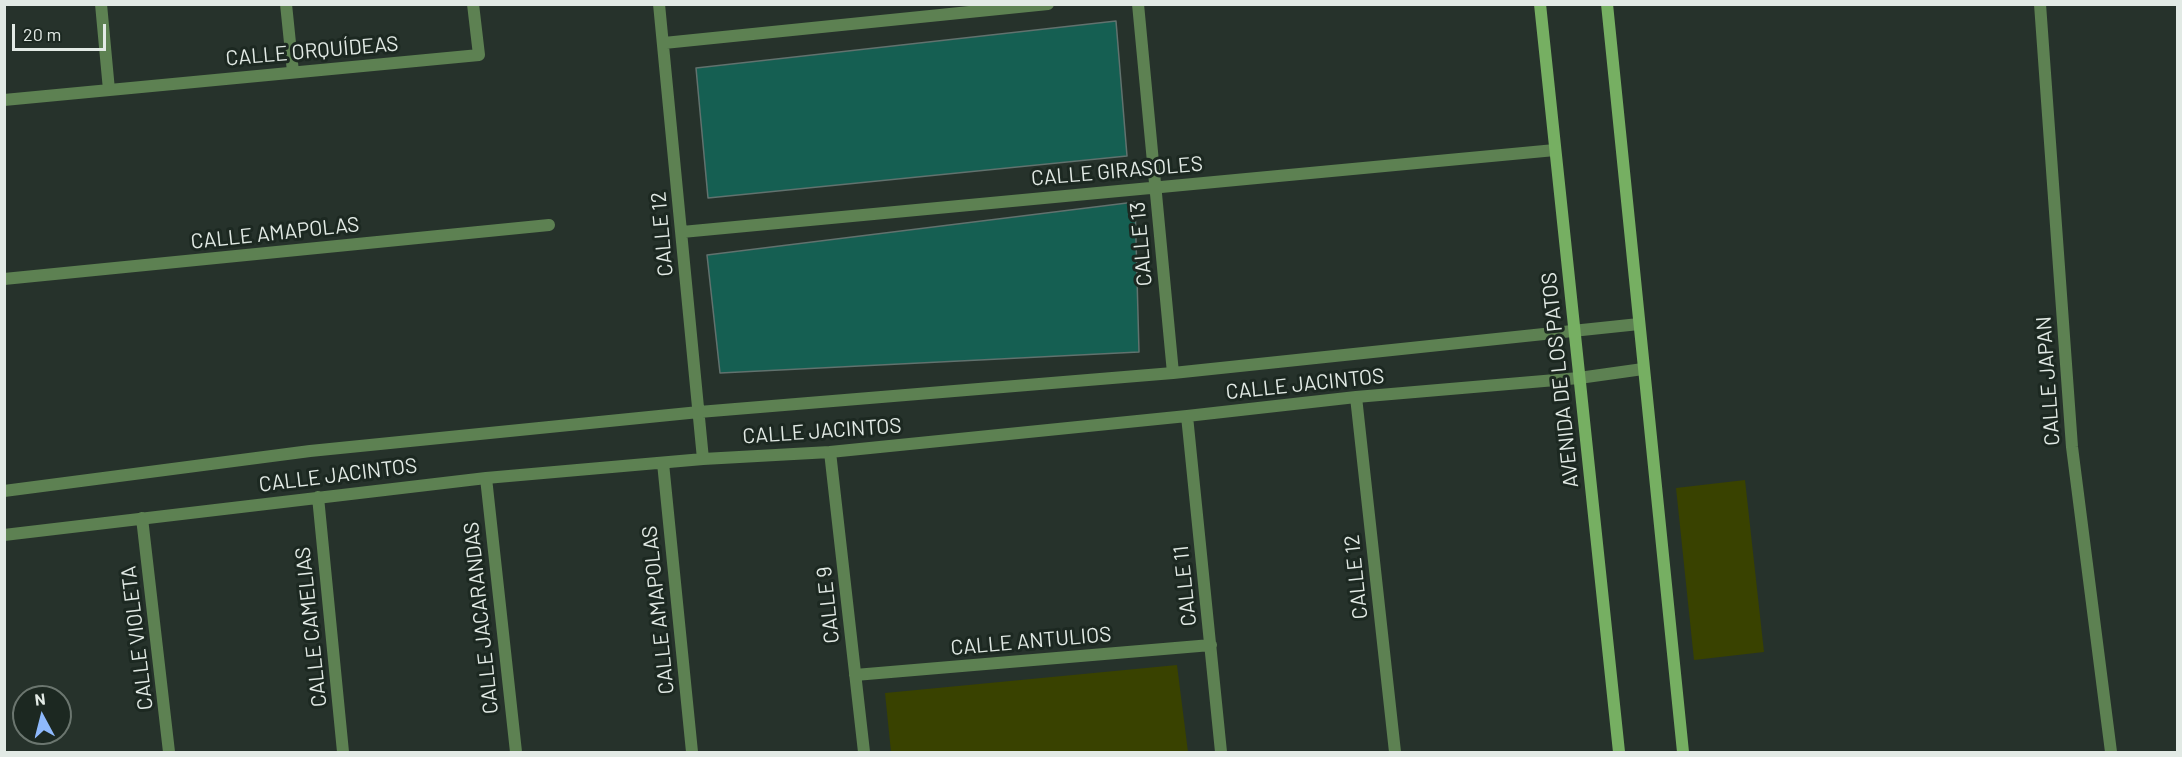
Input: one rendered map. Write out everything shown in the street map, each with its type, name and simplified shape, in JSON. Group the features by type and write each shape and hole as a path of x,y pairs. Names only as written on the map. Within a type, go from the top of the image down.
{"street":[{"path":"101,4 109,90"},
{"path":"286,4 293,72"},
{"name":"CALLE ORQUÍDEAS","path":"4,100 479,55 473,4"},
{"name":"CALLE 12","path":"659,4 703,459"},
{"path":"664,43 1048,4"},
{"name":"CALLE 13","path":"1137,4 1173,373"},
{"name":"AVENIDA DE LOS PATOS","path":"1540,4 1619,753"},
{"path":"1607,4 1683,753"},
{"name":"CALLE JAPAN","path":"2040,4 2072,447 2111,753"},
{"name":"CALLE GIRASOLES","path":"682,232 1555,150"},
{"name":"CALLE AMAPOLAS","path":"4,279 549,225"},
{"name":"CALLE JACINTOS","path":"4,491 310,451 699,412 1173,373 1639,324"},
{"name":"CALLE JACINTOS","path":"4,535 486,478 703,459 830,452 1356,397 1579,378 1644,369"},
{"name":"CALLE 12","path":"1356,397 1395,753"},
{"name":"CALLE 11","path":"1187,416 1221,753"},
{"name":"CALLE 9","path":"830,452 864,753"},
{"name":"CALLE AMAPOLAS","path":"663,463 692,753"},
{"name":"CALLE JACARANDAS","path":"486,478 516,753"},
{"name":"CALLE CAMELIAS","path":"318,497 342,753"},
{"name":"CALLE VIOLETA","path":"142,518 169,753"},
{"name":"CALLE ANTULIOS","path":"855,675 1211,645"}],"green space":[{"path":"1745,480 1764,652 1694,660 1676,488"},
{"path":"1177,665 1188,752 891,752 885,693"}],"building":[{"path":"1116,21 1127,156 708,198 696,68"},
{"path":"1135,202 1139,352 720,373 707,255"}]}
